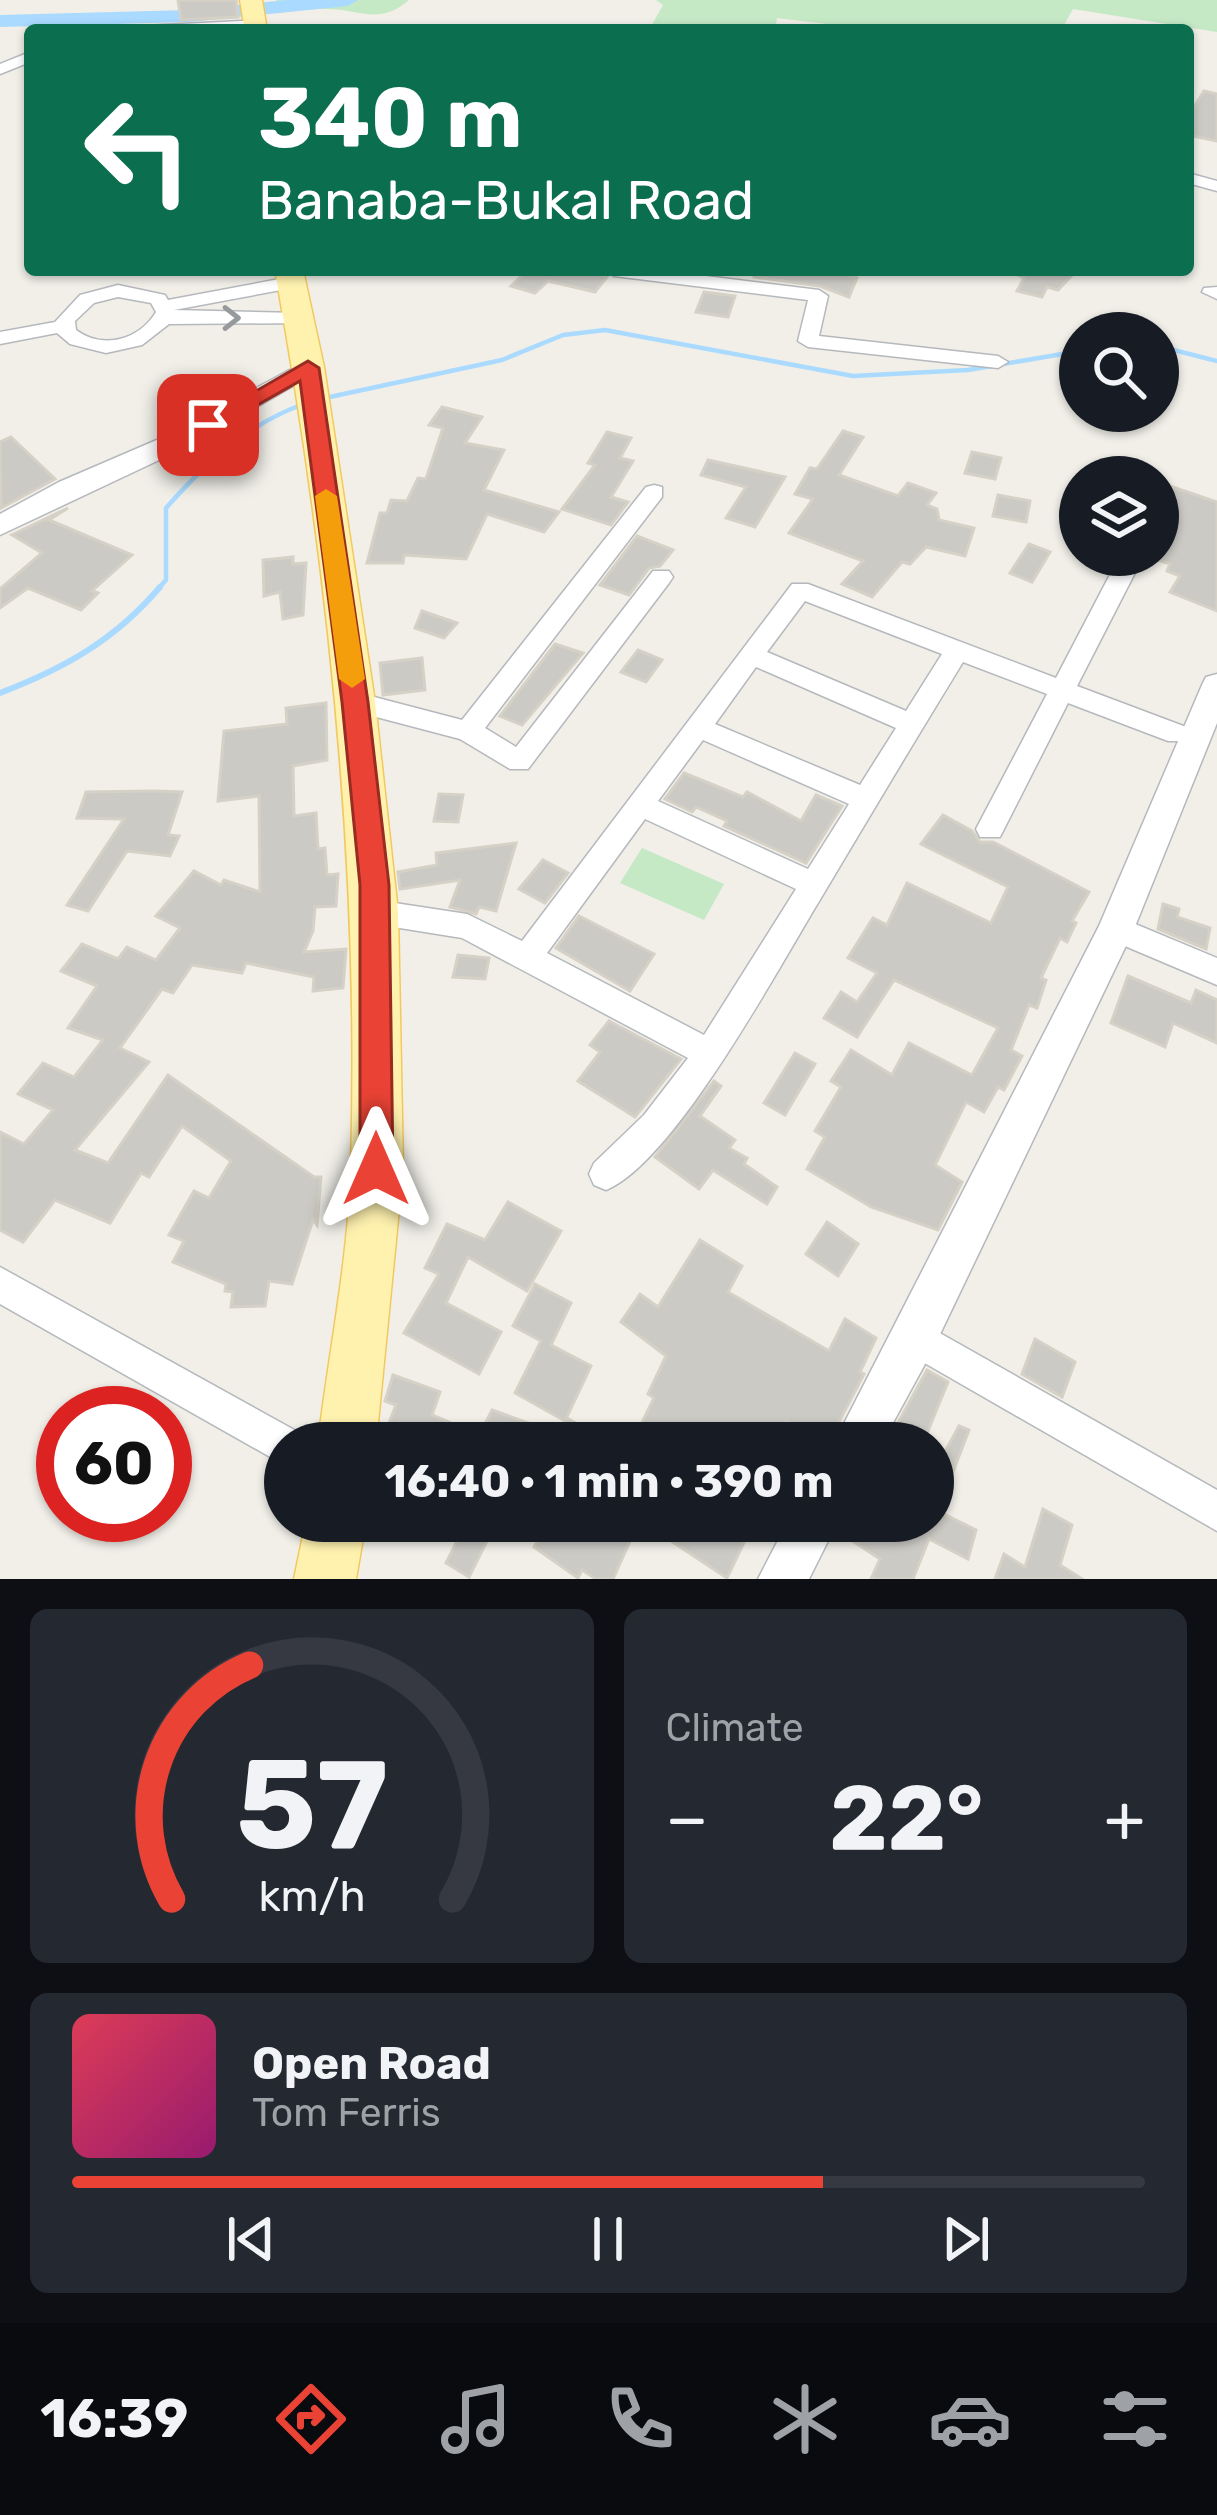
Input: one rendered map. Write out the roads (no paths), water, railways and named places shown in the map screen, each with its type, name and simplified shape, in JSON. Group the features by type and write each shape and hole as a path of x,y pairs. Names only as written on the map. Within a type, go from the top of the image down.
{"main road":[{"path":"290,276 311,388 355,702 376,912 376,1169 349,1422"},
{"path":"325,1579 332,1542"}],"street":[{"path":"187,24 254,15"},
{"path":"0,323 64,323 82,343 109,346 138,339 164,312 290,276"},
{"path":"661,276 819,296 808,341 998,362"},
{"path":"0,338 64,323 87,299 118,291 148,293 164,312 298,319"},
{"path":"0,526 69,488 311,388"},
{"path":"468,730 654,492"},
{"path":"990,829 1121,576"},
{"path":"355,702 468,730 519,762 661,577"},
{"path":"528,956 800,590 1177,734"},
{"path":"606,1174 655,1126 710,1054 956,652"},
{"path":"753,656 910,724"},
{"path":"868,1422 1117,929 1217,685"},
{"path":"700,728 865,799"},
{"path":"643,806 813,884"},
{"path":"376,912 467,926 710,1054"},
{"path":"1117,929 1217,973"},
{"path":"0,1285 264,1433"},
{"path":"915,1336 1217,1512"},
{"path":"782,1579 802,1542"}],"waterway":[{"path":"0,21 189,16 348,0"},
{"path":"325,398 502,360 563,335 605,330 853,376 968,370 1059,355"},
{"path":"1179,351 1217,361"},
{"path":"157,590 166,580 166,508 227,448 301,405"},
{"path":"0,693 88,650 160,587"}]}
